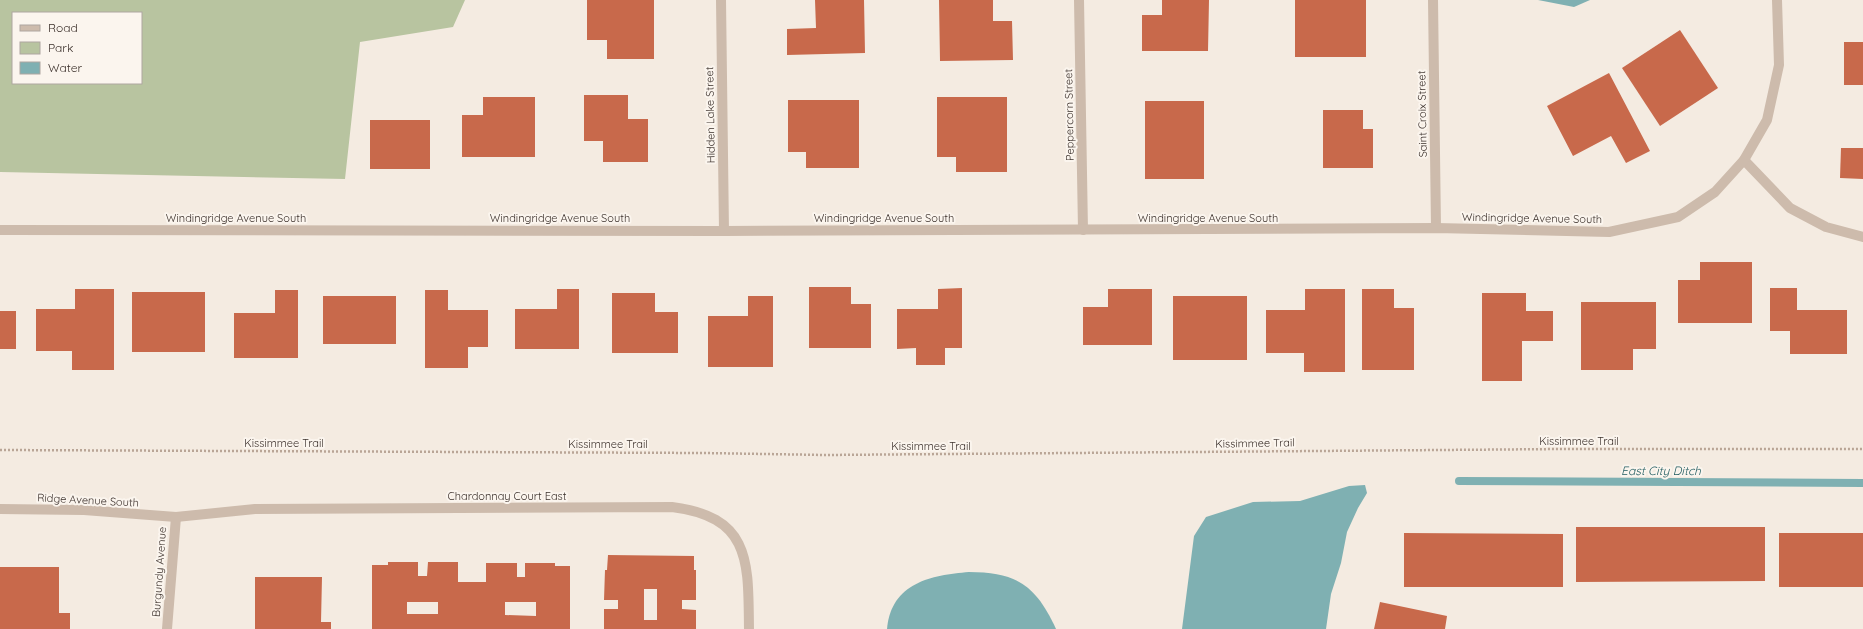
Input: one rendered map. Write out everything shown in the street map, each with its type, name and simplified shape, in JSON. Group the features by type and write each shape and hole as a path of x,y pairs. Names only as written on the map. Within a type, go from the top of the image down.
{"street":[{"name":"Hidden Lake Street","path":"721,0 724,231"},
{"name":"Peppercorn Street","path":"1079,0 1083,230"},
{"name":"Saint Croix Street","path":"1433,0 1436,228"},
{"name":"Windingridge Avenue South","path":"0,230 724,231 1436,228 1609,232 1678,217 1715,192 1744,160 1766,120 1779,65 1777,0"},
{"path":"1744,160 1790,208 1826,227 1863,237"},
{"name":"Chardonnay Court East","path":"176,517 255,509 656,507 687,509 718,521 729,529 736,538 745,563 749,629"},
{"name":"Ridge Avenue South","path":"0,509 84,510 176,517"},
{"name":"Burgundy Avenue","path":"167,629 176,517"}],"path":[{"name":"Kissimmee Trail","path":"0,450 696,452 833,455 1555,449 1863,449"}],"green space":[{"path":"0,0 465,0 453,27 360,42 345,179 0,172"}],"water":[{"path":"1538,0 1590,0 1574,7"},
{"path":"1365,485 1367,493 1347,532 1341,563 1331,594 1326,629 1182,629 1194,536 1206,517 1253,502 1300,501 1349,486"},
{"path":"969,572 1000,575 1023,584 1041,602 1056,629 887,629 890,613 896,601 915,584 927,579 955,573"}],"building":[{"path":"587,0 654,0 654,59 607,59 607,40 587,40"},
{"path":"815,0 864,0 865,53 787,55 787,29 816,28"},
{"path":"939,0 993,0 993,21 1012,21 1013,60 940,61"},
{"path":"1162,0 1209,0 1208,51 1142,51 1142,15 1162,15"},
{"path":"1295,0 1366,0 1366,57 1295,57"},
{"path":"1680,30 1718,88 1660,126 1622,68"},
{"path":"1844,42 1863,42 1863,85 1844,85"},
{"path":"1609,73 1650,151 1626,163 1611,136 1573,156 1547,106"},
{"path":"584,95 628,95 628,119 648,119 648,162 603,162 603,141 584,141"},
{"path":"483,97 535,97 535,157 462,157 462,115 483,115"},
{"path":"937,97 1007,97 1007,172 956,172 956,157 937,157"},
{"path":"788,100 859,100 859,168 806,168 806,152 788,152"},
{"path":"1145,101 1204,101 1204,179 1145,179"},
{"path":"1323,110 1363,110 1363,129 1373,129 1373,168 1323,168"},
{"path":"370,120 430,120 430,169 370,169"},
{"path":"1841,148 1863,148 1863,179 1840,178"},
{"path":"1700,262 1752,262 1752,323 1678,323 1678,280 1700,280"},
{"path":"809,287 851,287 851,304 871,304 871,348 809,348"},
{"path":"962,288 962,348 945,348 945,365 916,365 916,348 897,349 897,309 938,309 938,289"},
{"path":"1770,288 1797,288 1797,310 1847,310 1847,354 1790,354 1790,331 1770,331"},
{"path":"75,289 114,289 114,370 72,370 72,351 36,351 36,309 75,309"},
{"path":"557,289 579,289 579,349 515,349 515,309 557,309"},
{"path":"1108,289 1152,289 1152,345 1083,345 1083,307 1108,307"},
{"path":"1305,289 1345,289 1345,372 1304,372 1304,353 1266,353 1266,310 1305,310"},
{"path":"1362,289 1394,289 1394,308 1414,308 1414,370 1362,370"},
{"path":"275,290 298,290 298,358 234,358 234,313 275,313"},
{"path":"425,290 448,290 448,310 488,310 488,347 468,347 468,368 425,368"},
{"path":"132,292 205,292 205,352 132,352"},
{"path":"612,293 655,293 655,312 678,312 678,353 612,353"},
{"path":"1482,293 1526,293 1526,311 1553,311 1553,341 1522,341 1522,381 1482,381"},
{"path":"323,296 396,296 396,344 323,344"},
{"path":"748,296 773,296 773,367 708,367 708,316 748,316"},
{"path":"1173,296 1247,296 1247,360 1173,360"},
{"path":"1581,302 1656,302 1656,349 1633,349 1633,370 1581,370"},
{"path":"0,311 16,311 16,349 0,349"},
{"path":"1576,527 1765,527 1765,581 1576,582"},
{"path":"1404,533 1563,534 1563,587 1404,587"},
{"path":"1779,533 1863,533 1863,587 1779,587"},
{"path":"608,555 694,556 694,570 696,570 696,600 682,600 682,609 696,610 696,629 604,629 604,609 618,609 618,600 604,600 605,570 607,570","holes":["644,589 657,589 657,620 644,620"]},
{"path":"388,562 418,562 418,576 427,576 428,562 458,562 458,582 486,582 486,563 517,563 517,577 525,577 525,563 555,563 555,566 570,566 570,629 372,629 372,565 388,565","holes":["407,602 438,602 438,614 407,614","505,602 536,602 536,616 505,615"]},
{"path":"0,567 59,567 59,613 70,613 70,629 0,629"},
{"path":"255,577 322,577 321,622 331,622 331,629 255,629"},
{"path":"1380,602 1447,616 1445,629 1374,629"}],"waterway":[{"name":"East City Ditch","path":"1459,481 1863,483"}]}
